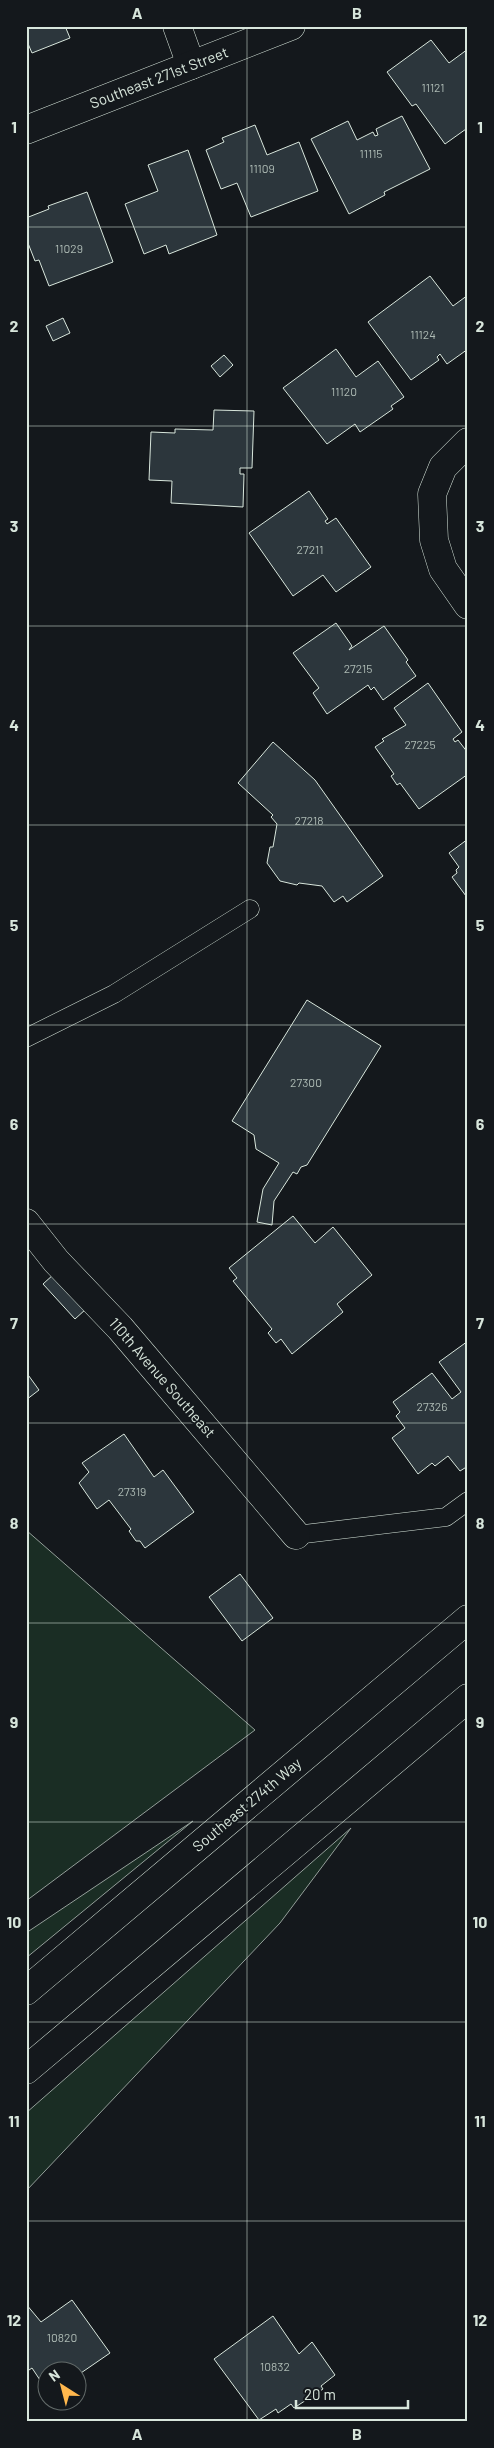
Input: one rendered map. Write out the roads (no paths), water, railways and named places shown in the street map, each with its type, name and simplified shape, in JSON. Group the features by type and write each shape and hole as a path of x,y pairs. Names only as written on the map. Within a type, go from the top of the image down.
{"main road":[{"path":"177,26 191,65"},
{"name":"Southeast 271st Street","path":"26,130 291,26"},
{"path":"468,442 443,467 432,494 434,540 442,569 468,605"},
{"name":"110th Avenue Southeast","path":"26,1223 56,1261 120,1328 296,1535"},
{"name":"Southeast 274th Way","path":"26,1991 468,1619"},
{"path":"26,2070 468,1698"}],"lane":[{"path":"26,1038 114,994 250,909"},
{"path":"296,1535 446,1517 468,1501"}]}
